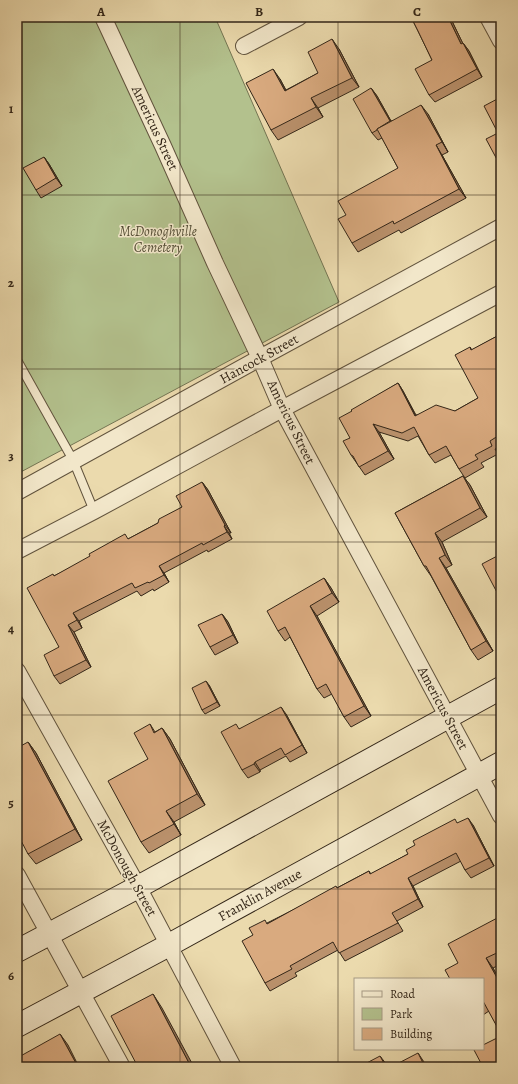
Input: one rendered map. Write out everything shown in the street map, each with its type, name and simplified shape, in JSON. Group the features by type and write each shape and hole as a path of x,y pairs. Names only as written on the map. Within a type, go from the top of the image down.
{"main road":[{"path":"17,951 138,887 501,688"},
{"name":"Franklin Avenue","path":"17,1026 169,945 501,763"}],"street":[{"name":"Americus Street","path":"102,17 163,146 282,409 501,816"},
{"path":"244,46 299,17"},
{"path":"488,17 501,41"},
{"name":"Hancock Street","path":"17,492 501,227"},
{"path":"17,551 501,293"},
{"name":"McDonough Street","path":"17,671 138,887 233,1067"},
{"path":"17,875 122,1067"}],"lane":[{"path":"17,360 73,460 94,511"}],"green space":[{"name":"McDonoghville Cemetery","path":"17,17 215,17 339,302 17,474"}],"building":[{"path":"411,17 448,17 461,44 463,43 477,69 429,95 415,69 432,60"},
{"path":"332,39 352,78 311,98 316,107 271,130 246,83 273,69 285,91 318,73 308,52"},
{"path":"371,88 390,121 372,133 353,99"},
{"path":"501,97 501,167 486,139 498,133 484,106"},
{"path":"421,105 442,142 436,145 459,189 394,224 393,221 352,243 338,219 346,215 338,201 398,168 377,129"},
{"path":"44,157 56,178 36,190 23,168"},
{"path":"501,334 501,434 490,441 492,446 475,455 478,459 459,469 446,446 429,455 414,427 402,433 373,424 388,451 359,467 343,441 350,438 339,418 398,383 415,416 436,405 455,411 478,398 455,355 470,347 471,350"},
{"path":"463,476 480,508 435,533 445,555 439,558 486,641 471,650 426,566 424,566 395,513"},
{"path":"202,482 225,525 224,526 227,532 203,545 202,543 159,566 164,575 149,583 148,582 135,588 132,583 73,613 77,620 68,625 86,660 54,676 44,655 59,647 27,588 53,574 54,576 125,534 128,539 158,523 159,519 182,507 176,496"},
{"path":"501,554 501,600 482,564"},
{"path":"324,578 332,593 310,606 364,706 344,717 326,684 317,689 285,627 278,631 267,611"},
{"path":"222,614 233,635 210,647 198,625"},
{"path":"206,681 217,702 202,710 192,688"},
{"path":"281,707 302,745 285,755 281,748 242,770 221,732 236,724 239,729"},
{"path":"150,724 154,733 162,728 197,794 166,811 174,824 141,842 108,781 148,759 134,733"},
{"path":"28,742 75,829 28,854 17,833 17,748"},
{"path":"468,818 489,858 465,870 456,853 408,878 418,899 392,913 398,923 339,953 333,942 290,966 292,969 265,983 242,941 253,935 249,928 265,920 267,924 336,886 337,888 369,871 370,874 408,854 406,850 415,845 413,841 455,819 457,823"},
{"path":"501,916 501,951 486,958 501,985 501,1034 484,1003 484,978 449,978 445,970 458,963 448,944"},
{"path":"153,994 191,1067 138,1067 111,1016"},
{"path":"60,1034 78,1067 17,1067 17,1058"},
{"path":"501,1036 501,1067 483,1067 474,1050 484,1050 484,1044"},
{"path":"418,1053 425,1067 391,1067"},
{"path":"380,1056 386,1067 359,1067"}]}
